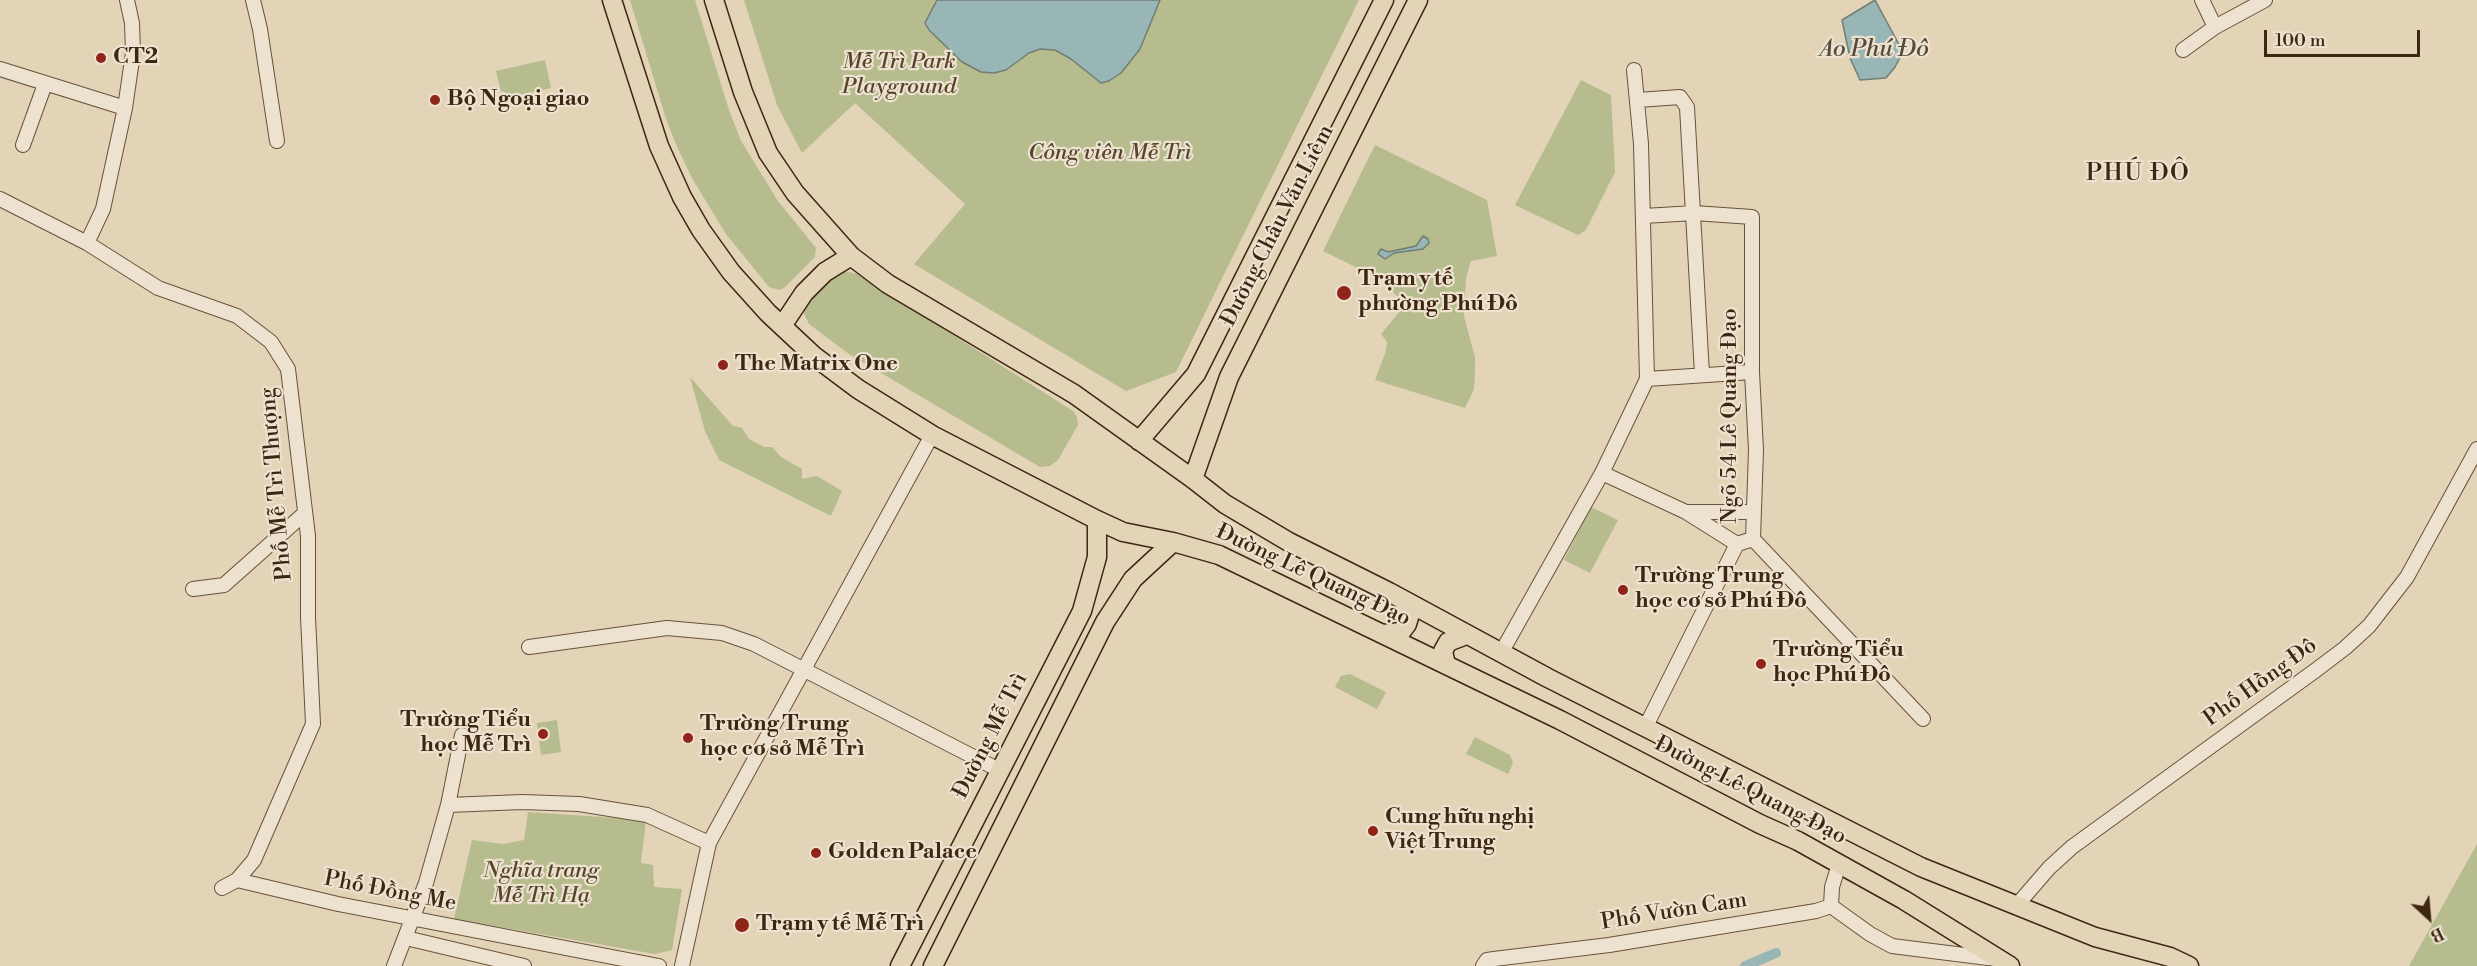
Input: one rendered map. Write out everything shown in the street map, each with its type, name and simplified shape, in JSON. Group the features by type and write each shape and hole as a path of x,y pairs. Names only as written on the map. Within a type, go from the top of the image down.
{"main road":[{"name":"Đường Lê Quang Đạo","path":"612,0 659,146 682,197 731,272 763,308 822,363 858,389 932,435 1097,520 1123,532 1173,542 1219,555 1560,720 1839,864 2005,963"},
{"name":"Đường Lê Quang Đạo","path":"714,0 743,92 768,153 795,193 851,256 888,284 1074,394 1193,478 1225,504 1288,542 1922,867 2095,937 2170,957 2189,966"},
{"name":"Đường Châu Văn Liêm","path":"1139,441 1196,374 1384,0"},
{"name":"Đường Châu Văn Liêm","path":"1193,478 1225,387 1418,0"},
{"path":"1347,74 1374,89"},
{"path":"782,326 804,293 825,272 851,256"},
{"path":"1196,374 1225,387"},
{"name":"Đường Mễ Trì","path":"900,966 1082,611 1097,557 1097,520"},
{"path":"933,966 1105,622 1133,579 1173,542"},
{"path":"1383,634 1401,632 1407,624 1410,615 1403,600"},
{"path":"1082,611 1105,622"},
{"path":"1446,665 1443,651 1448,642 1466,635"}],"street":[{"path":"87,243 103,209 125,108 133,53 132,23 127,0"},
{"path":"252,0 260,29 277,141"},
{"path":"2202,0 2215,27"},
{"path":"2183,50 2215,27 2265,0"},
{"path":"0,69 125,108"},
{"path":"1501,653 1602,473 1647,379 1644,216 1638,100 1634,70"},
{"path":"23,145 45,84"},
{"path":"1638,100 1680,97 1687,107 1702,375"},
{"name":"Phố Mễ Trì Thượng","path":"0,199 87,243 158,288 237,316 271,342 288,369 308,536 308,617 313,724 255,860 237,880"},
{"path":"1644,216 1694,213"},
{"name":"Ngõ 54 Lê Quang Đạo","path":"1646,726 1737,544 1753,538 1756,450 1752,372 1752,217 1694,213"},
{"path":"1647,379 1752,372"},
{"path":"682,966 709,843 932,435"},
{"name":"Phố Hồng Đô","path":"2018,905 2049,868 2072,847 2316,670 2369,626 2408,577 2477,448"},
{"path":"1602,473 1686,512 1737,544"},
{"path":"1686,512 1754,512"},
{"path":"193,589 224,585 305,513"},
{"path":"1753,538 1923,718"},
{"path":"529,647 667,628 722,633 754,644 804,672 1000,771"},
{"path":"394,966 414,918 448,805 462,735"},
{"path":"448,805 522,802 579,804 647,815 709,843"},
{"path":"1839,864 1832,887 1831,906 1870,934 1892,946 2005,963"},
{"path":"222,888 237,880"},
{"name":"Phố Đồng Me","path":"237,880 338,904 414,918 614,962 659,966"},
{"name":"Phố Vườn Cam","path":"1483,966 1487,960 1609,945 1816,911 1831,906"},
{"name":"Phố Đồng Me","path":"406,938 524,966"}],"green space":[{"path":"630,0 695,0 741,141 778,201 816,248 815,257 784,288 779,290 769,287 726,234 693,180 666,119"},
{"name":"Công viên Mễ Trì","path":"744,0 1359,0 1176,372 1126,391 914,264 965,204 855,103 802,153 777,105"},
{"path":"545,60 551,88 515,96 501,91 496,71"},
{"path":"1581,80 1611,95 1615,172 1586,230 1578,235 1515,205"},
{"path":"1375,145 1487,200 1497,256 1471,261 1466,278 1464,316 1475,358 1475,371 1474,389 1465,408 1375,380 1386,351 1387,342 1381,334 1405,305 1382,280 1323,251"},
{"path":"843,271 857,274 1073,411 1078,425 1058,460 1050,466 1040,467 849,354 809,324 804,314 805,307 833,277"},
{"path":"690,377 733,426 742,428 749,439 764,447 772,447 781,457 802,469 802,479 817,476 842,491 831,516 719,460 705,431"},
{"path":"1591,507 1618,520 1590,573 1564,560"},
{"path":"1350,674 1386,692 1377,709 1335,687 1341,676"},
{"path":"557,720 561,752 541,755 537,723"},
{"path":"1475,737 1510,755 1513,763 1508,774 1466,754"},
{"name":"Nghĩa trang Mễ Trì Hạ","path":"528,812 646,820 641,863 653,865 654,887 682,889 672,950 655,954 454,919 472,840 503,844 524,840"},
{"path":"2477,844 2477,966 2409,966"}],"water":[{"path":"937,0 1160,0 1140,49 1121,73 1101,83 1071,59 1055,50 1040,49 1029,53 1006,70 994,73 981,72 962,62 929,30 925,23"},
{"name":"Ao Phú Đô","path":"1875,0 1903,52 1886,78 1860,80 1850,58 1842,20"},
{"path":"1423,236 1428,239 1429,243 1423,249 1394,253 1385,259 1378,254 1381,249 1388,252 1416,246"}],"waterway":[{"path":"1745,966 1776,953"}],"place":[{"name":"CT2","path":"101,58"},
{"name":"Bộ Ngoại giao","path":"435,100"},
{"name":"Trạm y tế phường Phú Đô","path":"1344,293"},
{"name":"The Matrix One","path":"723,365"},
{"name":"Trường Trung học cơ sở Phú Đô","path":"1623,590"},
{"name":"Trường Tiểu học Phú Đô","path":"1761,664"},
{"name":"Trường Tiểu học Mễ Trì","path":"543,734"},
{"name":"Trường Trung học cơ sở Mễ Trì","path":"688,738"},
{"name":"Cung hữu nghị Việt Trung","path":"1373,831"},
{"name":"Golden Palace","path":"816,853"},
{"name":"Trạm y tế Mễ Trì","path":"742,925"}],"district":[{"name":"PHÚ ĐÔ","path":"2138,174"}],"park label":[{"name":"Mễ Trì Park Playground","path":"899,76"}]}
